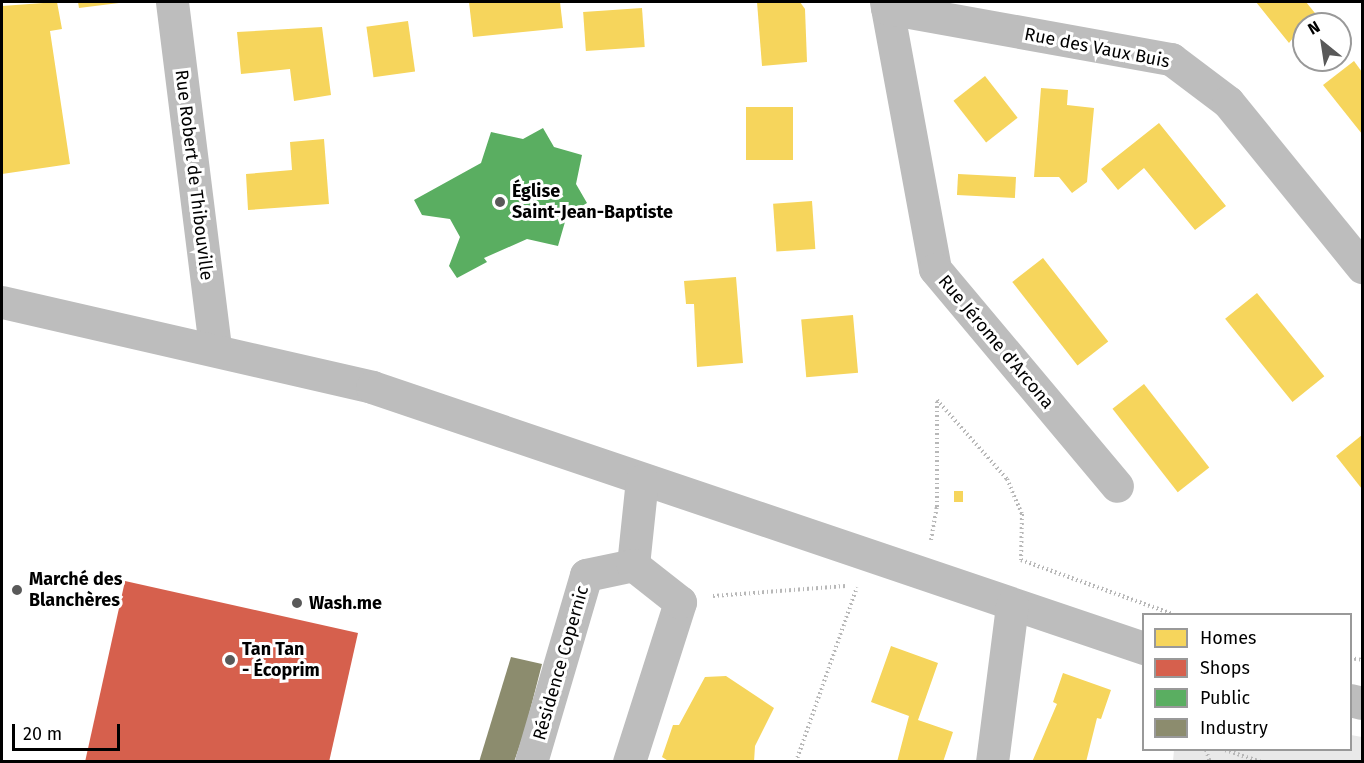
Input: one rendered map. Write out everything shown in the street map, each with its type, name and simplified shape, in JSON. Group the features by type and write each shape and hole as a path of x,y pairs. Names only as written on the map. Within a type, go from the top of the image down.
{"street":[{"name":"Rue Robert de Thibouville","path":"172,2 215,349"},
{"name":"Rue des Vaux Buis","path":"886,5 1171,59 1228,102 1362,267"},
{"name":"Rue Jérome d'Arcona","path":"886,5 935,269 1117,486"},
{"path":"2,302 215,349 362,385 1142,648"},
{"path":"629,762 680,602 633,565 642,480"},
{"name":"Résidence Copernic","path":"531,762 586,575 633,565"},
{"path":"992,762 1012,605"}],"path":[{"path":"925,573 936,507 937,400 1007,479 1022,514 1021,560 1167,613"},
{"path":"796,762 857,587"},
{"path":"680,602 729,593 867,588"},
{"path":"1228,751 1262,762"}],"shaded area":[{"path":"1352,735 1362,737 1362,761 1173,761 1174,751 1352,751"}],"building: Homes":[{"path":"57,2 62,29 50,31 70,164 2,174 2,6"},
{"path":"78,2 119,2 119,3 79,8"},
{"path":"469,2 560,2 563,28 473,37"},
{"path":"757,2 800,2 805,9 807,62 762,66"},
{"path":"1256,2 1306,2 1314,12 1292,12 1292,39 1289,43"},
{"path":"642,8 645,47 586,51 583,12"},
{"path":"408,21 415,72 374,77 366,27"},
{"path":"322,27 331,95 294,101 290,69 241,74 237,32"},
{"path":"1354,61 1362,72 1362,134 1323,85 1340,72 1352,72"},
{"path":"985,76 1018,118 986,142 953,101"},
{"path":"1041,88 1068,90 1067,105 1094,108 1087,182 1072,193 1059,177 1034,177"},
{"path":"746,107 793,107 793,160 746,160"},
{"path":"1159,123 1226,206 1195,230 1144,168 1118,190 1101,169"},
{"path":"324,139 329,204 248,210 246,174 292,170 290,142"},
{"path":"958,174 1016,177 1015,198 957,195"},
{"path":"812,201 815,249 776,252 773,204"},
{"path":"1043,258 1108,342 1078,366 1012,282"},
{"path":"736,277 743,363 697,367 694,304 686,304 684,281"},
{"path":"1257,293 1324,376 1292,402 1225,319"},
{"path":"853,315 858,373 806,377 801,320"},
{"path":"1144,384 1209,468 1178,492 1112,409"},
{"path":"1362,435 1362,489 1336,456"},
{"path":"954,491 963,491 963,502 954,502"},
{"path":"891,646 938,663 918,720 953,732 943,762 897,762 909,716 871,702"},
{"path":"1063,673 1111,690 1101,719 1097,718 1086,762 1032,762 1057,704 1053,702"},
{"path":"726,676 774,708 755,746 754,762 670,762 662,757 673,725 679,725 705,677"}],"building: Shops":[{"name":"Tan Tan - Écoprim","path":"125,581 358,633 329,762 85,762"}],"building: Public":[{"name":"Église Saint-Jean-Baptiste","path":"543,128 554,147 582,155 576,184 587,203 567,215 558,246 527,239 484,258 487,262 457,278 449,266 460,237 450,219 422,215 414,200 481,163 491,132 523,139"}],"building: Industry":[{"path":"511,657 542,664 525,730 514,762 479,762"}],"place":[{"name":"Église Saint-Jean-Baptiste","path":"500,202"},
{"name":"Marché des Blanchères","path":"17,590"},
{"name":"Wash.me","path":"297,603"},
{"name":"Tan Tan - Écoprim","path":"230,660"}]}
